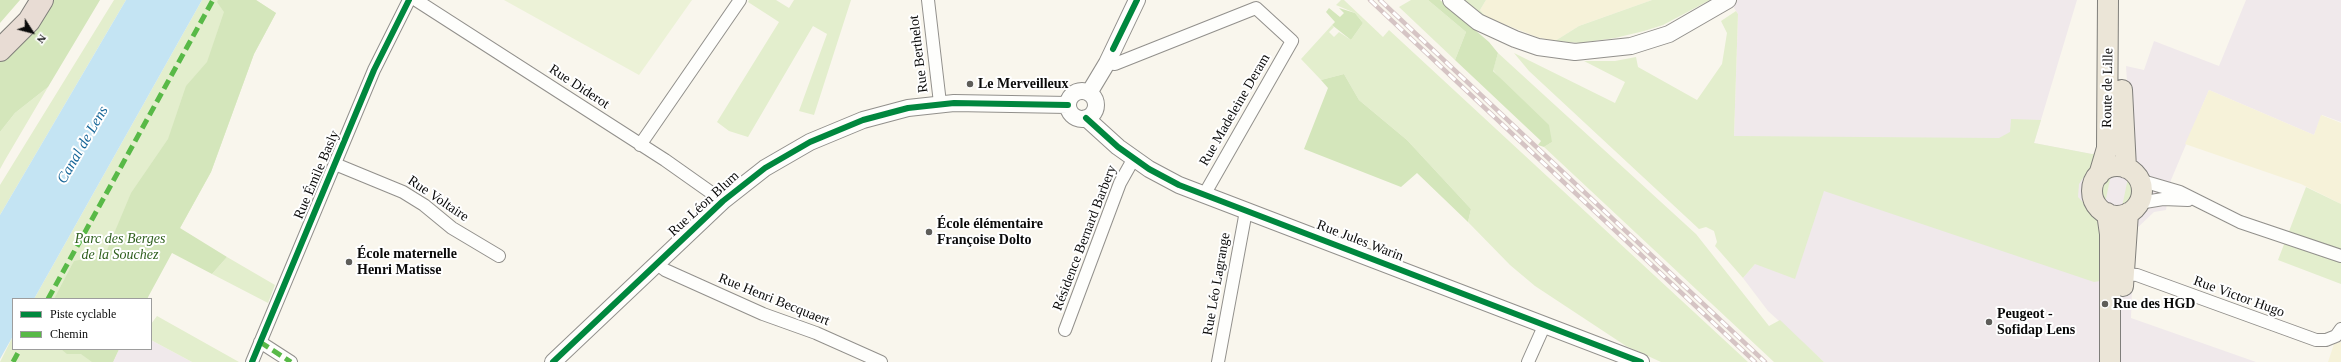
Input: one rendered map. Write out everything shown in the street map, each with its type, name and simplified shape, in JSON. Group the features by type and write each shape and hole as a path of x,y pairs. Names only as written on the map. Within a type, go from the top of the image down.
{"highway":[{"path":"0,32 11,24 30,0"},
{"path":"0,50 29,21 42,0"}],"main road":[{"name":"Route de Lille","path":"2099,175 2107,148 2108,0"},
{"name":"Route de Lille","path":"2121,0 2122,115 2132,174"},
{"path":"2123,362 2123,274 2133,208 2142,192 2132,174 2109,168 2099,175 2094,185 2093,196 2098,206 2106,213 2118,216 2133,208"},
{"path":"2106,213 2110,234 2110,362"}],"street":[{"name":"Rue Émile Basly","path":"252,362 374,70 409,0"},
{"name":"Rue Diderot","path":"416,0 723,200"},
{"path":"640,145 740,0"},
{"name":"Rue Berthelot","path":"928,0 940,103"},
{"path":"1089,93 1107,63 1135,0"},
{"path":"1451,0 1478,22 1514,39 1538,47 1575,52 1631,46 1669,34 1728,0"},
{"name":"Rue Madeleine Deram","path":"1107,63 1115,64 1256,8 1292,41 1204,195"},
{"path":"1082,91 1089,93 1096,103 1092,115 1081,119 1072,114 1068,105 1070,98 1075,93 1082,91"},
{"name":"Rue Léon Blum","path":"553,362 723,200 766,168 828,134 891,112 940,103 1046,103 1068,105"},
{"name":"Rue Jules Warin","path":"1086,118 1105,137 1170,181 1545,324 1640,362"},
{"name":"Résidence Bernard Barbery","path":"1065,330 1120,182 1134,158"},
{"name":"Rue Voltaire","path":"335,164 403,192 424,204 452,228 499,256"},
{"path":"2132,174 2180,192 2240,222 2341,256"},
{"path":"2133,208 2163,199 2197,200"},
{"name":"Rue Léo Lagrange","path":"1218,362 1246,211"},
{"name":"Rue Henri Becquaert","path":"657,264 665,270 763,314 816,334 881,362"},
{"name":"Rue Victor Hugo","path":"2123,274 2137,275 2316,340 2326,340 2336,336 2341,329"},
{"path":"1528,362 1545,324"},
{"path":"260,342 291,362"}],"shaded area":[{"path":"1486,0 1652,0 1579,26 1555,41 1537,37 1486,17 1480,10"},
{"path":"1729,0 2077,0 2034,143 2092,154 2131,148 2126,66 2144,70 2154,41 2219,66 2246,0 2341,0 2341,122 2322,115 2314,135 2209,90 2171,180 2166,210 2154,212 2134,231 2131,318 2256,362 1824,362 1768,311 1743,278 1755,264 1734,136 1738,14"},
{"path":"2209,90 2314,135 2321,115 2341,123 2341,204 2301,184 2185,144"},
{"path":"152,341 192,362 113,362 119,350 152,350"},
{"path":"2341,342 2341,362 2328,362 2334,344"}],"green space":[{"path":"0,0 20,0 0,23"},
{"path":"52,0 100,0 48,87 15,113 0,132 0,58"},
{"path":"114,0 126,0 0,215 0,185"},
{"name":"Parc des Berges de la Souchez","path":"202,0 256,0 276,13 254,54 211,172 180,228 147,298 35,298"},
{"name":"Parc des Berges de la Souchez","path":"218,0 256,0 276,13 254,54 211,172 180,228 227,257 212,274 172,253 148,298 55,298 74,261 105,255 131,193 168,139 186,86 207,62 224,12 217,2"},
{"path":"504,0 692,0 639,75"},
{"path":"749,0 776,0 789,8 794,0 851,0 814,115 799,111 827,34 813,26 748,137 729,131 717,122 779,22 748,2"},
{"path":"1341,0 1344,0 1383,37 1389,30 1748,362 1661,362 1626,346 1535,286 1510,265 1468,222 1471,209 1407,140 1359,100 1344,74 1321,80 1301,59 1332,25 1334,27 1329,32 1334,37 1339,32 1351,40 1363,23 1355,13 1336,5"},
{"path":"1411,0 1428,0 1466,32 1455,60 1399,7"},
{"path":"1428,0 1440,0 1489,42 1498,53 1493,71 1549,125 1552,142 1544,147 1538,145 1541,141 1455,60 1466,32"},
{"path":"1464,0 1486,0 1480,10 1486,17"},
{"path":"1652,0 1710,0 1663,25 1644,31 1615,38 1580,43 1555,41 1579,26"},
{"path":"1329,8 1340,17 1344,13 1339,8 1355,13 1363,23 1351,40 1332,25 1335,22 1326,12"},
{"path":"1736,11 1738,14 1734,136 1999,138 2010,132 2011,119 2041,120 2034,143 2092,154 2101,152 2079,184 2078,197 2103,223 2100,281 2094,282 1824,191 1795,279 1755,264 1743,278 1715,246 1717,242 1714,231 1706,227 1699,229 1529,71 1514,53 1615,103 1625,82 1584,61 1615,61 1636,57 1638,67 1697,100 1722,64 1727,33 1721,21"},
{"path":"1498,53 1696,234 1769,326 1780,320 1824,362 1774,362 1544,147 1552,142 1493,70"},
{"path":"1344,74 1359,100 1407,140 1471,209 1468,222 1417,173 1401,187 1304,149 1328,88 1321,80"},
{"path":"48,87 0,169 0,132 15,113"},
{"path":"2111,175 2105,203 2101,189 2102,184"},
{"path":"2128,178 2133,185 2134,196 2128,205 2122,207"},
{"path":"2306,187 2341,204 2341,284 2278,260"},
{"path":"227,257 275,285 268,303 212,274"},
{"path":"157,316 239,362 192,362 152,341 152,323"},
{"path":"12,338 12,350 119,350 113,362 0,362"},
{"path":"62,350 119,350 113,362 92,362 81,354 67,354"}],"water":[{"name":"Canal de Lens","path":"126,0 202,0 35,298 12,298 12,338 0,359 0,215"}],"railway":[{"path":"1370,0 1755,362"},
{"path":"1380,0 1765,362"}],"marked path":[{"path":"49,298 213,0"},
{"path":"260,342 291,362"},
{"path":"13,362 19,350"}],"cycle path":[{"path":"252,362 374,70 409,0"},
{"path":"1113,49 1137,0"},
{"path":"553,362 723,201 765,168 810,142 863,120 908,108 954,103 1068,105"},
{"path":"1086,118 1118,147 1149,169 1179,185 1641,362"}],"place":[{"name":"Le Merveilleux","path":"970,84"},
{"name":"École élémentaire Françoise Dolto","path":"929,232"},
{"name":"École maternelle Henri Matisse","path":"349,262"},
{"name":"Rue des HGD","path":"2105,304"},
{"name":"Peugeot - Sofidap Lens","path":"1989,322"}]}
